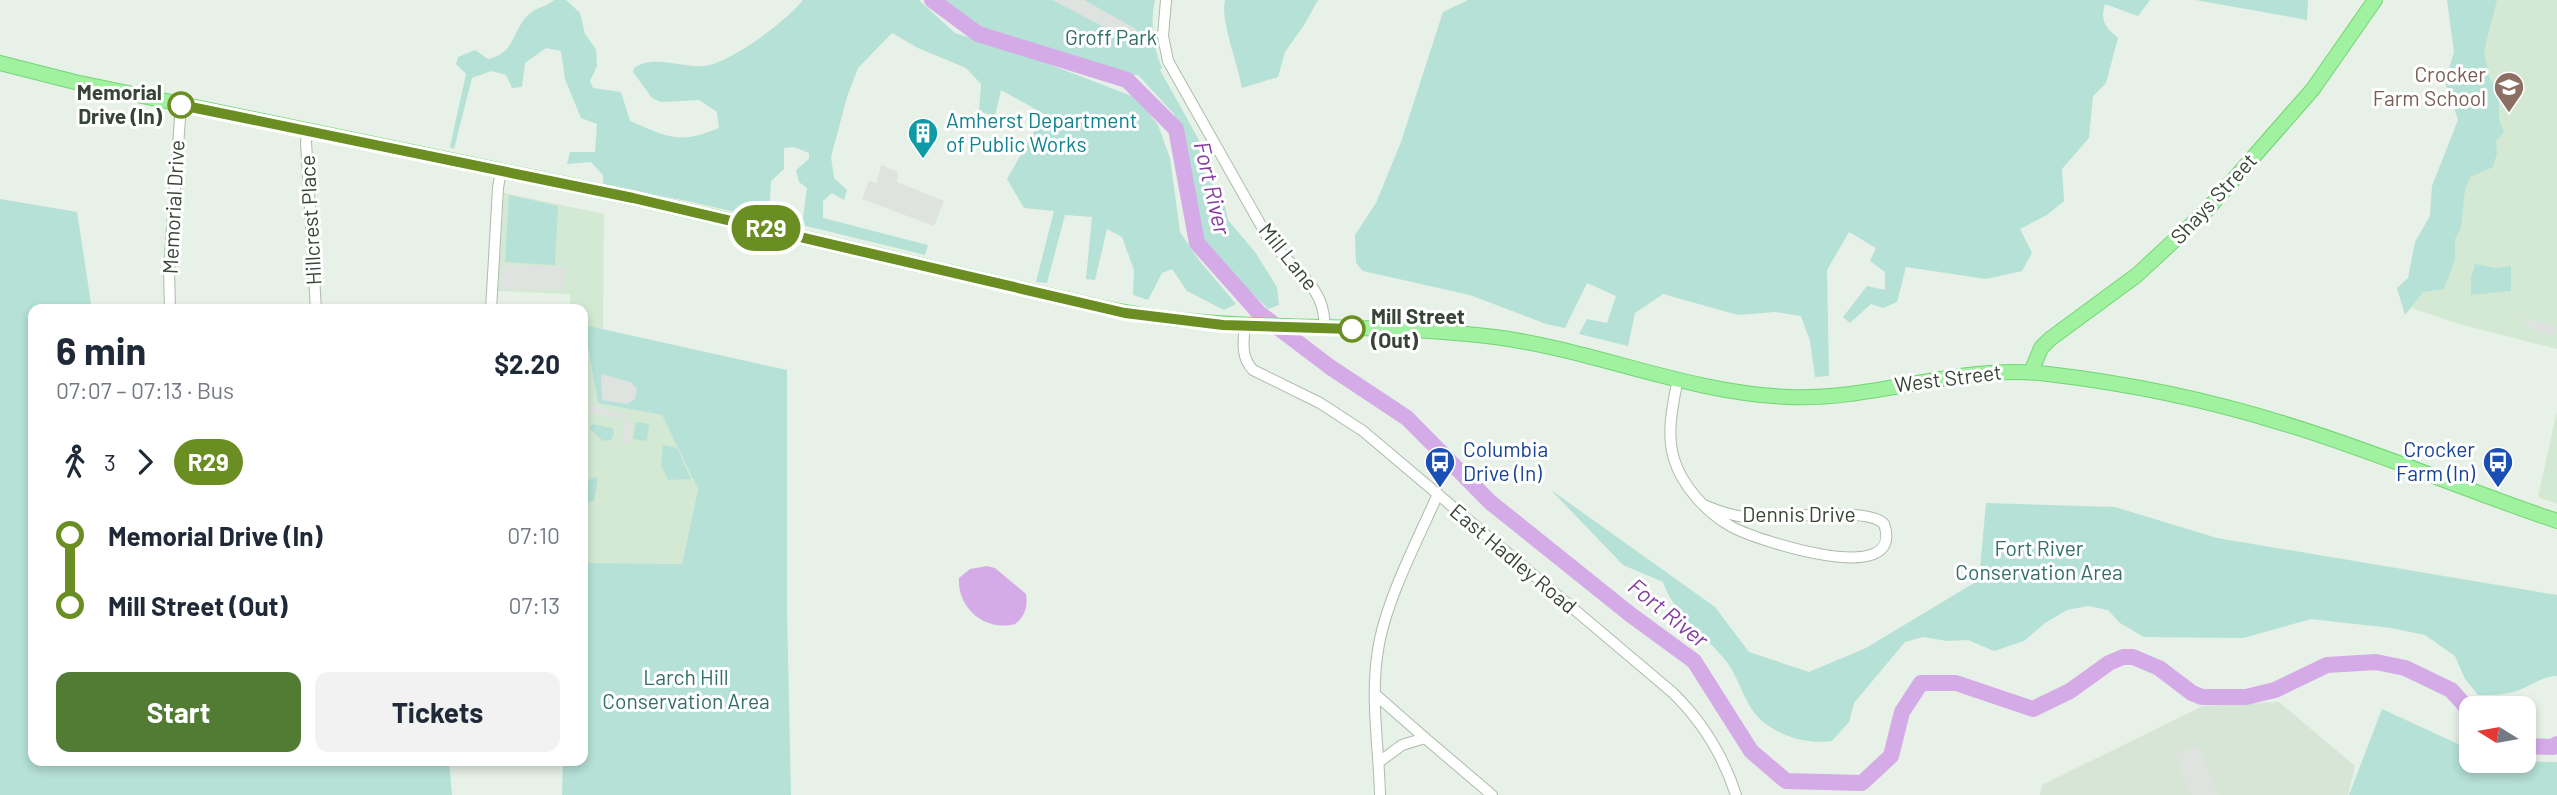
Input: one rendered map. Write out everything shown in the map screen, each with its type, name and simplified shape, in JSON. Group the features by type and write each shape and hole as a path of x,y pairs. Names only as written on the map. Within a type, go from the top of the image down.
{"main road":[{"name":"Shays Street","path":"2031,372 2041,348 2050,339 2137,275 2213,203 2318,83 2375,0"},
{"name":"West Street","path":"0,63 181,105 740,222 1114,310 1182,321 1448,333 1510,339 1567,350 1678,379 1755,394 1806,397 1848,393 1962,374 2031,372 2179,397 2265,418 2371,452 2557,521"}],"street":[{"name":"Mill Lane","path":"1166,0 1163,46 1172,68 1267,236 1317,291 1324,309 1324,328"},
{"name":"Memorial Drive","path":"170,304 169,269 181,105"},
{"name":"Hillcrest Place","path":"308,130 306,142 316,304"},
{"path":"491,304 501,170"},
{"name":"East Hadley Road","path":"1251,325 1244,350 1250,368 1320,403 1352,423 1679,699 1714,744 1736,795"},
{"name":"Dennis Drive","path":"1678,379 1670,433 1673,455 1685,483 1704,505 1722,521 1739,531 1780,545 1854,557 1870,556 1881,551 1885,540 1884,523 1872,516 1847,514 1749,517 1728,514 1704,505"},
{"path":"1380,795 1376,695 1379,643 1399,584 1438,494"},
{"path":"1376,695 1492,795"},
{"path":"1379,762 1402,745 1424,737"}],"shaded area":[{"path":"1052,0 1084,0 1136,29 1141,46"},
{"name":"Crocker Farm School","path":"2491,0 2557,0 2557,349 2462,325 2409,307"},
{"path":"881,165 898,172 897,182 944,201 934,226 862,199 869,181 877,183"},
{"path":"504,193 604,214 603,329 588,327 588,304 570,304 570,294 498,291"},
{"path":"503,264 565,267 564,290 501,289"},
{"path":"2526,319 2556,326 2554,335 2525,327"},
{"path":"588,348 598,403 662,415 698,488 682,564 588,563"},
{"path":"601,374 631,382 637,389 635,399 627,404 602,400"},
{"path":"588,405 628,414 627,420 633,422 630,443 622,443 625,420 588,412"},
{"path":"2557,411 2557,504 2538,497"},
{"path":"987,566 995,568 1026,594 1025,611 1015,624 1004,626 984,621 968,608 963,599 959,578 970,569"},
{"path":"2279,702 2355,766 2348,795 2040,795 2042,785 2203,706"},
{"path":"2199,745 2218,795 2191,795 2175,754"}],"green space":[{"path":"554,0 566,0 580,13 585,34 596,49 597,66 590,81 593,88 621,92 630,121 664,135 683,137 719,128 717,112 699,100 661,102 652,98 633,72 634,68 650,62 704,66 728,58 757,40 803,0 919,0 955,33 1025,55 1137,98 1158,125 1170,158 1180,232 1199,260 1236,304 1224,310 1187,291 1172,269 1162,273 1148,300 1133,295 1134,270 1122,237 1107,229 1095,280 1086,279 1092,217 1065,215 1047,283 1036,282 1054,211 1024,208 1007,179 1044,114 1001,90 995,116 979,111 981,84 966,68 918,48 892,33 858,68 847,97 831,157 834,178 847,190 844,200 832,193 823,201 823,218 928,245 925,255 802,225 807,188 799,182 796,170 809,159 809,153 794,147 784,148 784,169 771,181 770,201 765,219 683,200 603,187 603,175 591,162 567,164 570,152 595,152 597,124 581,118 565,79 561,51 546,48 525,63 522,87 512,88 506,75 491,71 472,78 454,149 450,147 466,74 456,64 458,57 475,50 488,59 497,56 509,46 529,14"},
{"name":"Groff Park","path":"924,0 1155,0 1153,35 1162,68 1160,70 1205,151 1200,167 1223,198 1228,220 1255,252 1277,287 1279,305 1268,309 1200,242 1174,114 1138,75 1088,77 1090,71 978,35 950,21"},
{"path":"1225,0 1318,0 1285,52 1278,77 1242,88 1227,30"},
{"path":"1468,0 2150,0 2138,16 2105,4 2105,23 2118,38 2106,83 2093,96 2089,138 2062,169 2064,201 2047,215 2020,229 2032,253 2022,271 1986,279 1906,267 1897,302 1883,308 1871,304 1850,323 1843,317 1867,286 1885,290 1885,272 1870,261 1876,248 1849,232 1827,270 1829,376 1815,377 1810,341 1801,316 1775,312 1738,315 1663,294 1635,313 1628,346 1579,334 1587,319 1607,323 1616,296 1587,283 1565,328 1546,324 1470,295 1363,271 1356,263 1355,235 1376,203 1401,142 1443,12"},
{"path":"2196,0 2308,0 2307,20"},
{"path":"2447,0 2497,0 2484,51 2489,77 2499,92 2499,120 2504,132 2496,141 2497,153 2493,167 2470,177 2465,190 2461,227 2455,239 2455,259 2444,289 2423,292 2405,315 2397,288 2408,278 2415,242 2430,216 2432,186 2458,120 2445,82 2454,52"},
{"path":"509,195 558,206 555,265 505,262"},
{"path":"0,199 77,212 91,304 28,304 28,766 449,766 452,795 0,795"},
{"path":"2475,264 2497,268 2511,266 2511,291 2471,295 2471,278"},
{"name":"Larch Hill Conservation Area","path":"588,326 787,370 787,612 791,795 562,795 563,766 588,766 588,563 682,564 698,489 662,415 598,403 588,347"},
{"path":"636,422 649,424 647,441 633,439"},
{"path":"592,424 612,428 614,433 611,440 603,441 590,429"},
{"path":"663,445 677,448 691,479 668,480 661,465"},
{"path":"598,477 594,501 588,502 588,481"},
{"name":"Fort River Conservation Area","path":"1551,490 1715,607 1749,652 1809,672 1866,648 1979,580 1986,503 2115,507 2217,538 2557,595 2557,676 2542,679 2509,693 2478,695 2465,679 2455,656 2425,635 2391,628 2311,619 2243,638 2144,637 2120,623 2108,610 2088,606 2067,610 2045,623 2024,641 1994,651 1968,640 1947,641 1923,637 1905,642 1854,703 1849,722 1832,741 1806,741 1781,733 1759,718 1726,661 1682,614 1663,582 1623,565"},
{"path":"2382,709 2459,744 2459,774 2536,774 2536,762 2557,762 2557,795 2349,795"}],"waterway":[{"name":"Fort River","path":"932,0 978,34 1127,80 1176,129 1197,243 1259,313 1330,367 1407,418 1490,502 1631,615 1694,661 1751,751 1786,781 1862,783 1891,756 1902,712 1921,683 1956,683 2033,709 2070,691 2109,663 2123,657 2133,657 2159,668 2192,693 2202,697 2246,697 2275,690 2327,665 2376,662 2405,668 2451,690 2459,699"},
{"name":"Fort River","path":"2536,746 2553,747 2557,744"}],"bus line":[{"name":"R29","path":"181,105 633,198 1125,313 1223,325 1352,329"}],"place":[{"name":"Memorial Drive (In)","path":"181,105"},
{"name":"Crocker Farm School","path":"2509,114"},
{"name":"Amherst Department of Public Works","path":"923,160"},
{"name":"Mill Street (Out)","path":"1352,329"},
{"name":"Columbia Drive (In)","path":"1440,489"},
{"name":"Crocker Farm (In)","path":"2498,489"}]}
